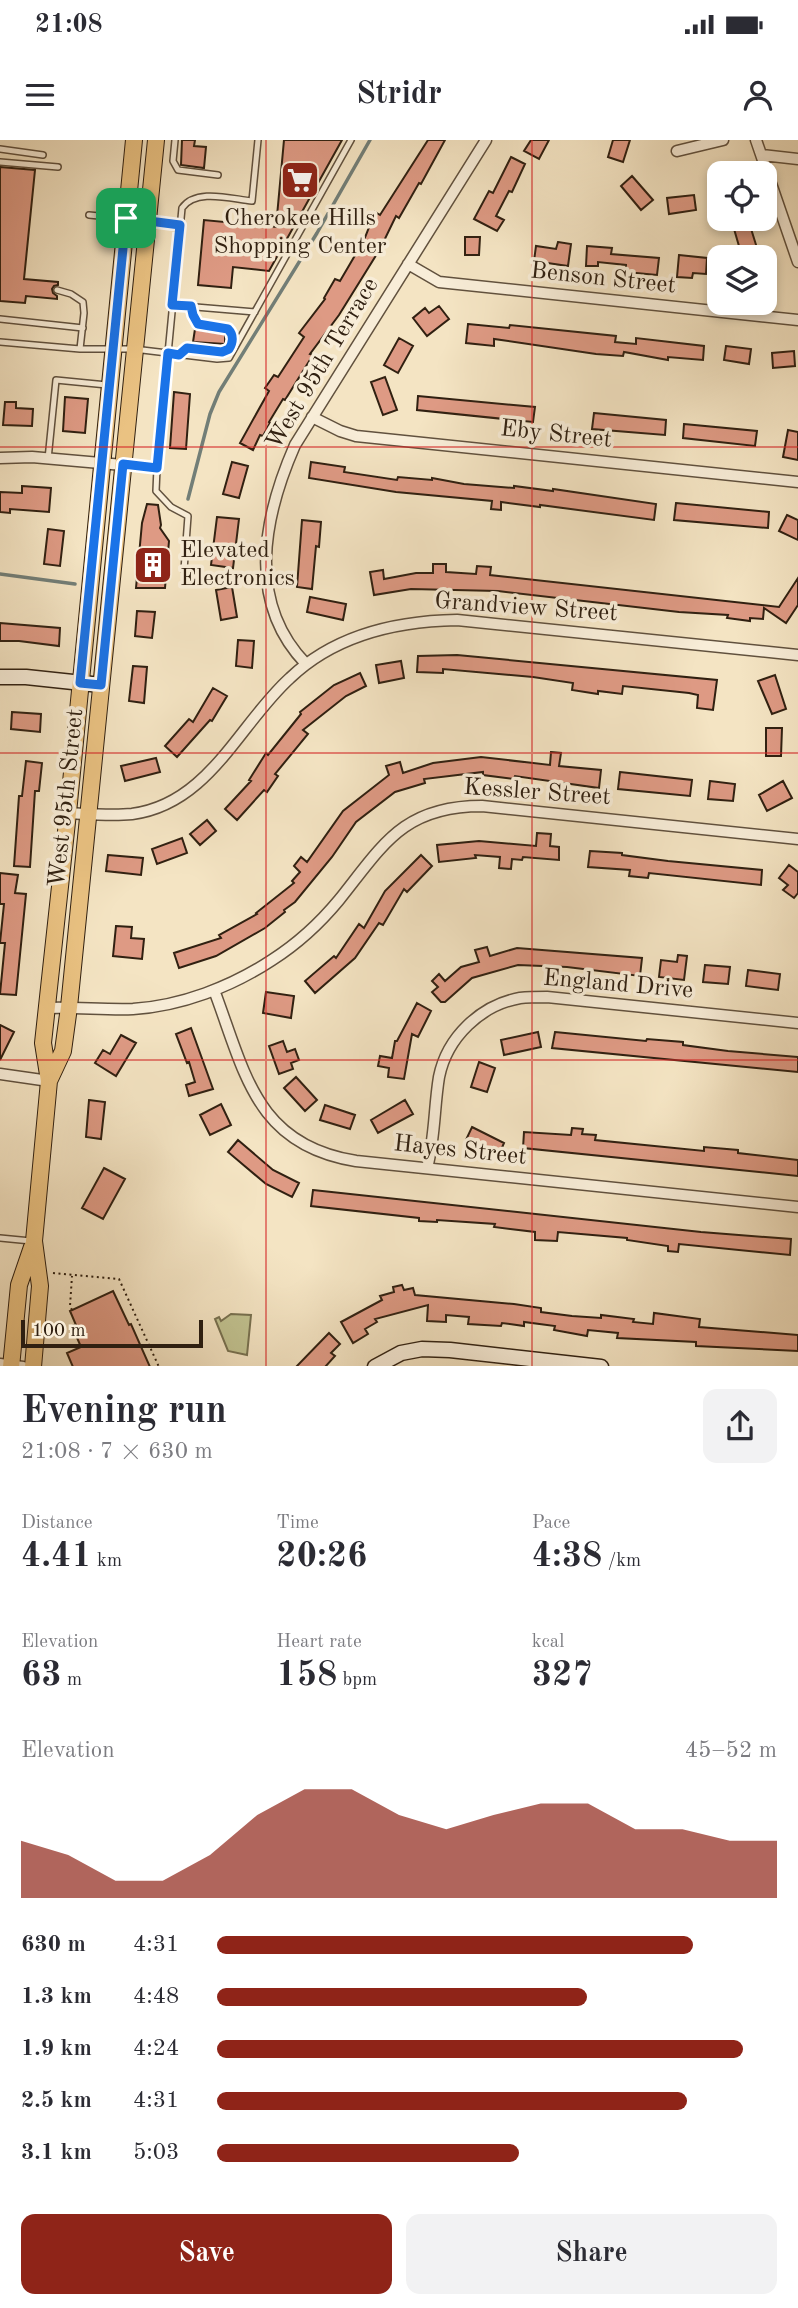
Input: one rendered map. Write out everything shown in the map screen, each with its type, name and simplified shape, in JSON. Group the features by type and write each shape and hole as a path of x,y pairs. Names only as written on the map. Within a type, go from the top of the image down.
{"main road":[{"name":"West 95th Street","path":"33,1366 40,1286 34,1241 48,1081 43,1043 134,140"},
{"name":"West 95th Street","path":"48,1081 63,1051 69,1007 156,140"},
{"name":"West 95th Street","path":"11,1366 19,1285 34,1241"}],"street":[{"name":"West 95th Terrace","path":"306,664 288,643 269,599 267,561 273,502 279,481 295,445 486,140"},
{"path":"677,151 723,140"},
{"path":"756,140 798,262"},
{"path":"762,155 798,159"},
{"name":"Benson Street","path":"408,264 439,282 798,320"},
{"name":"Eby Street","path":"312,417 356,436 798,482"},
{"path":"0,458 48,458 123,464"},
{"name":"Grandview Street","path":"68,813 141,812 163,805 193,788 216,765 264,704 306,664 361,635 394,625 424,620 446,620 798,655"},
{"path":"0,677 101,685"},
{"name":"Kessler Street","path":"48,1008 133,1009 169,1003 234,982 296,943 338,901 377,850 402,828 421,817 444,809 482,806 798,839"},
{"name":"Hayes Street","path":"214,990 249,1083 266,1113 283,1131 314,1151 339,1158 798,1207"},
{"name":"England Drive","path":"427,1168 439,1077 452,1045 473,1020 488,1009 508,1001 547,997 798,1023"},
{"path":"0,1074 48,1081"},
{"path":"376,1366 401,1353 422,1349 450,1350 530,1363 583,1366"}],"lane":[{"path":"175,140 173,161 178,170 218,175"},
{"path":"184,570 188,516 171,507 156,491 182,208 188,200 198,196 253,201 258,140"},
{"path":"0,342 80,349 134,349 217,359 229,358 351,140"},
{"path":"0,149 43,155"},
{"path":"0,162 58,167"},
{"path":"89,215 180,225"},
{"path":"57,289 83,302 80,349"},
{"path":"172,305 255,312"},
{"path":"179,355 187,348 222,352 232,344 231,332 223,327 198,324 191,306"},
{"path":"0,319 83,328"},
{"path":"48,458 56,380 109,385"},
{"path":"123,464 157,468"},
{"path":"0,1238 34,1241"}],"path":[{"path":"52,1273 119,1279 159,1366"},
{"path":"72,1275 72,1310"}],"green space":[{"path":"231,1314 251,1315 247,1355 228,1351 215,1319 219,1317 221,1321"}],"building":[{"path":"182,140 195,140 194,146 206,147 204,168 181,165"},
{"name":"Cherokee Hills Shopping Center","path":"284,140 342,140 269,271 233,267 231,288 198,285 204,220 276,227"},
{"path":"428,140 445,140 421,184 419,183 399,218 396,216 380,249 339,315 310,354 313,355 285,400 283,399 263,436 260,435 253,450 240,443 269,391 265,388 274,375 278,377 304,337 299,333 325,299 335,279 340,281 364,240 375,212 380,215"},
{"path":"531,140 549,140 539,159 524,151"},
{"path":"613,140 630,140 623,162 608,157"},
{"path":"511,157 525,164 512,192 509,191 496,216 504,220 497,231 474,219 489,191 493,193"},
{"path":"0,167 35,170 24,279 58,282 52,289 57,299 26,296 25,303 0,301"},
{"path":"632,176 653,200 641,210 621,186"},
{"path":"694,195 696,210 669,214 667,198"},
{"path":"735,231 752,231 756,245 739,245"},
{"path":"465,237 480,237 479,255 465,255"},
{"path":"558,242 571,244 568,266 534,261 536,246 556,249"},
{"path":"587,246 612,248 611,254 659,258 657,275 626,272 626,265 598,262 598,266 586,266"},
{"path":"679,255 707,258 706,274 693,273 692,278 677,277"},
{"path":"439,306 449,319 427,336 413,318 425,308 429,313"},
{"path":"468,324 509,328 510,325 616,336 615,342 636,344 636,338 704,346 703,360 668,357 668,360 624,352 623,356 596,354 494,339 494,346 466,343"},
{"path":"195,329 225,334 225,344 193,342"},
{"path":"399,338 413,346 398,373 384,365"},
{"path":"726,346 751,349 749,364 724,360"},
{"path":"794,351 795,366 773,368 772,353"},
{"path":"385,377 397,410 383,415 371,382"},
{"path":"174,392 190,394 186,449 170,448"},
{"path":"418,396 535,407 533,422 417,410"},
{"path":"65,397 88,399 85,433 63,431"},
{"path":"5,402 16,402 16,408 33,409 32,426 3,425"},
{"path":"594,413 666,420 665,435 592,429"},
{"path":"684,424 757,431 755,446 683,438"},
{"path":"788,430 798,432 798,460 783,457"},
{"path":"232,462 248,466 239,498 223,494"},
{"path":"311,462 345,467 344,472 397,480 398,477 432,478 464,484 553,489 656,504 654,520 501,502 501,510 491,509 492,501 396,492 309,478"},
{"path":"22,486 51,488 49,512 10,509 10,513 0,512 0,492 22,493"},
{"path":"676,503 769,512 768,528 674,520"},
{"name":"Elevated Electronics","path":"147,504 158,505 160,528 169,541 165,588 136,588 142,523"},
{"path":"787,515 798,520 798,540 779,531"},
{"path":"217,517 239,519 233,568 211,565"},
{"path":"302,520 321,522 312,589 297,587"},
{"path":"48,529 64,531 60,566 44,564"},
{"path":"433,564 446,564 446,572 476,574 477,566 491,567 490,575 779,607 798,578 798,605 786,623 764,608 763,619 750,618 750,621 727,618 728,615 679,612 498,591 411,589 374,595 370,572 383,570 384,579 433,573"},
{"path":"232,587 237,617 221,620 216,590"},
{"path":"310,597 346,604 343,620 307,612"},
{"path":"137,611 155,612 152,638 135,636"},
{"path":"0,623 60,628 59,646 0,641"},
{"path":"238,640 254,641 252,668 236,666"},
{"path":"457,655 717,680 713,710 697,708 698,695 689,693 623,686 622,694 598,691 598,694 572,690 573,683 533,677 443,669 443,673 417,672 418,656"},
{"path":"401,661 404,678 379,683 376,665"},
{"path":"133,666 147,667 144,703 129,701"},
{"path":"360,673 366,686 346,696 303,730 308,734 275,774 278,776 267,792 264,790 237,820 225,809 251,781 249,780 266,753 268,755 300,712 334,685"},
{"path":"775,675 786,709 772,714 758,681"},
{"path":"213,688 227,696 212,721 210,720 177,757 165,746 189,719 193,722"},
{"path":"12,712 41,714 40,732 11,729"},
{"path":"766,728 782,728 781,756 766,756"},
{"path":"551,752 561,753 559,766 601,770 599,788 515,776 514,779 483,775 483,772 424,779 425,783 395,792 356,822 332,857 295,902 265,928 216,956 179,968 174,953 221,938 219,935 257,914 294,883 292,881 300,872 294,866 301,857 307,862 343,811 389,775 386,766 400,762 403,773 433,763 481,757 550,765"},
{"path":"156,758 160,772 125,781 121,766"},
{"path":"26,761 42,763 39,791 35,791 30,867 14,866 19,796 22,796"},
{"path":"620,772 692,780 690,796 618,789"},
{"path":"710,781 735,784 733,801 708,799"},
{"path":"783,781 792,798 767,811 759,795"},
{"path":"207,820 216,831 200,845 190,834"},
{"path":"537,833 551,834 550,846 559,847 559,860 523,857 522,860 512,859 511,869 499,868 500,857 475,855 476,858 439,862 437,845 479,841 536,846"},
{"path":"182,838 187,853 157,864 152,849"},
{"path":"590,851 762,870 761,885 649,873 648,878 629,876 630,870 588,867"},
{"path":"108,855 143,858 141,875 106,871"},
{"path":"421,855 432,866 407,892 404,889 383,925 379,923 355,958 315,993 305,981 334,956 336,958 359,924 364,928 385,891"},
{"path":"789,865 798,872 798,893 794,898 783,890 788,885 779,878"},
{"path":"0,873 18,875 15,893 26,894 16,995 0,994 5,943 0,943 4,904 0,904"},
{"path":"116,926 132,927 131,938 144,939 142,959 113,956"},
{"path":"487,947 490,956 517,948 642,958 640,976 567,967 518,965 472,978 445,1002 441,1002 432,992 438,987 432,981 439,974 445,981 461,967 479,962 475,950"},
{"path":"678,955 687,956 684,980 659,977 661,960 677,962"},
{"path":"705,965 730,967 728,984 703,982"},
{"path":"748,970 780,974 778,990 746,986"},
{"path":"266,992 294,996 291,1018 263,1013"},
{"path":"417,1003 431,1011 418,1037 412,1034 404,1079 388,1077 389,1068 378,1066 380,1056 392,1058 395,1041"},
{"path":"0,1025 14,1032 0,1060"},
{"path":"191,1028 213,1089 189,1096 186,1085 195,1082 176,1034"},
{"path":"538,1032 541,1047 504,1055 501,1040"},
{"path":"555,1032 683,1042 683,1045 728,1051 798,1057 798,1072 552,1048"},
{"path":"121,1035 136,1043 116,1076 95,1063 103,1050 110,1054"},
{"path":"283,1041 287,1052 295,1049 299,1060 291,1063 293,1069 279,1074 269,1046"},
{"path":"479,1062 495,1068 487,1092 471,1087"},
{"path":"296,1077 317,1100 305,1111 284,1088"},
{"path":"89,1100 105,1102 101,1139 86,1137"},
{"path":"405,1100 413,1114 378,1133 371,1120"},
{"path":"221,1104 231,1125 210,1135 200,1115"},
{"path":"325,1105 355,1115 350,1129 320,1120"},
{"path":"472,1127 504,1143 498,1157 465,1142"},
{"path":"572,1128 583,1129 582,1134 596,1135 595,1140 704,1151 704,1147 738,1150 738,1153 798,1160 798,1176 523,1148 524,1132 571,1135"},
{"path":"238,1140 273,1170 299,1183 292,1197 266,1184 228,1152"},
{"path":"104,1168 125,1179 103,1219 82,1208"},
{"path":"313,1190 701,1232 791,1239 790,1255 679,1244 678,1252 668,1251 668,1246 627,1238 558,1232 557,1241 535,1240 535,1232 494,1227 495,1224 419,1221 419,1218 311,1206"},
{"path":"402,1285 404,1290 413,1288 415,1295 514,1304 541,1308 541,1312 572,1316 601,1318 601,1315 653,1324 654,1313 700,1319 699,1327 798,1335 798,1351 696,1346 696,1342 617,1338 618,1333 588,1330 587,1336 554,1330 555,1326 524,1322 524,1326 502,1323 501,1326 468,1324 469,1317 446,1315 446,1322 427,1321 428,1305 375,1319 377,1322 365,1329 368,1334 353,1343 341,1322 382,1300 380,1296 394,1292 393,1287"},
{"path":"113,1291 150,1366 73,1366 67,1353 81,1347 72,1326 76,1325 70,1311"},
{"path":"329,1333 340,1344 331,1353 335,1356 326,1366 297,1366"}],"waterway":[{"path":"188,499 210,414 219,392 317,233 370,140"},
{"path":"0,574 75,584"}],"place":[{"name":"Cherokee Hills Shopping Center","path":"300,180"},
{"name":"Elevated Electronics","path":"153,565"}],"route":[{"path":"126,218 180,225 172,305 191,306 198,324 228,329 231,332 232,344 222,352 187,348 179,355 168,353 157,468 123,464 101,685 80,683 126,218"}]}
